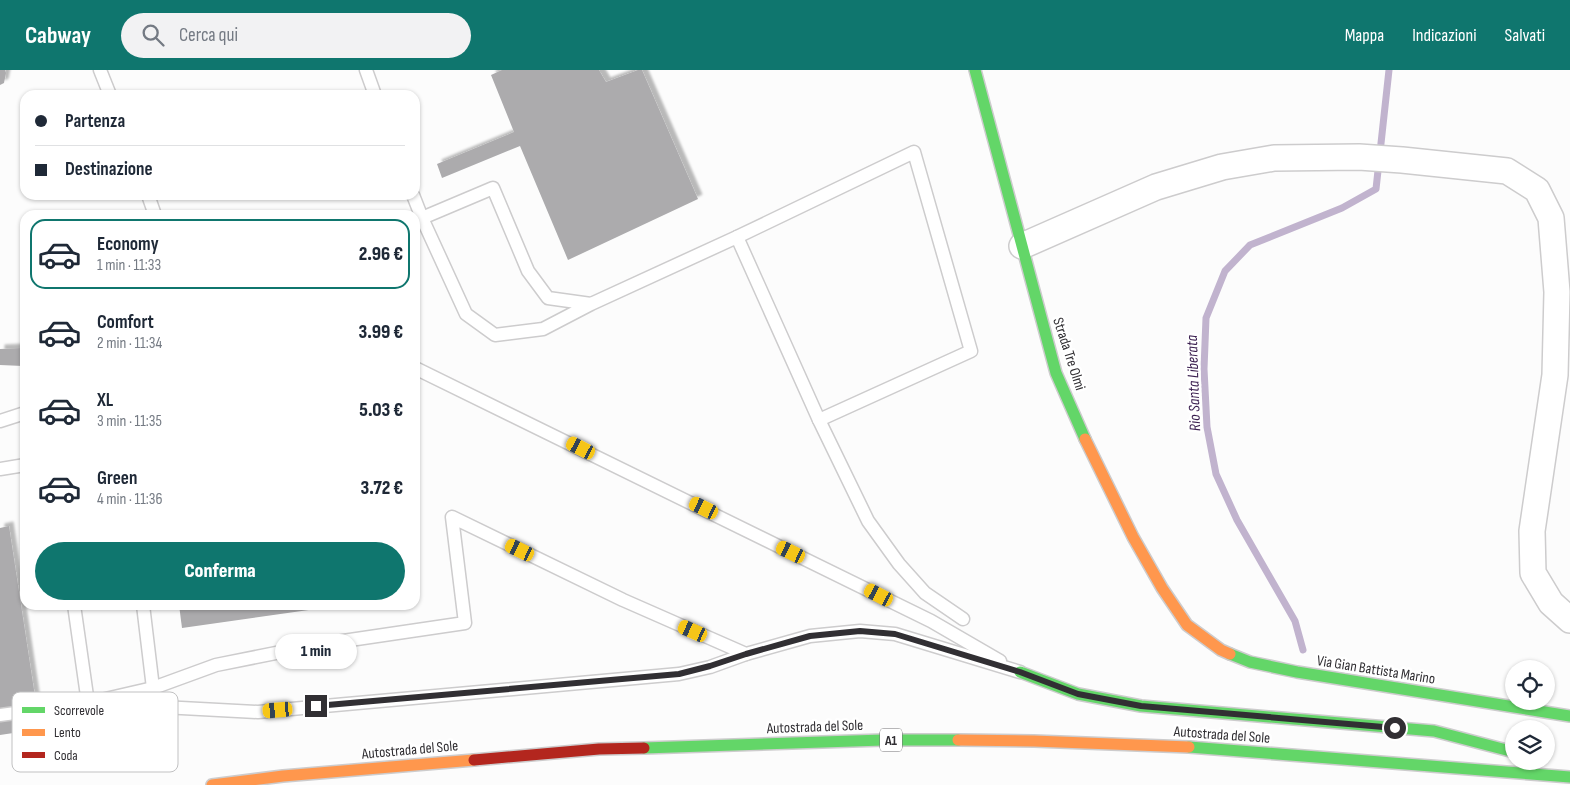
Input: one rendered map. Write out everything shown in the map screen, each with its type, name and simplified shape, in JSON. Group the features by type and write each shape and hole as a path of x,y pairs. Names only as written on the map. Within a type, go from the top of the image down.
{"main road":[{"name":"Strada Tre Olmi","path":"975,70 1056,373 1094,461 1133,537 1162,588 1188,625"},
{"name":"Via Gian Battista Marino","path":"1188,625 1221,650 1250,662 1297,672 1570,716"},
{"path":"1020,672 1078,694 1141,706 1434,731 1505,750"},
{"name":"Autostrada del Sole","path":"212,785 283,776 599,749 884,740 1034,741 1178,746 1570,777"}],"street":[{"path":"1022,246 1156,187 1222,167 1274,158 1359,157 1507,171 1537,190 1551,218 1557,292 1555,375 1532,530 1533,573 1552,602 1570,620"}],"lane":[{"path":"100,70 108,90"},
{"path":"366,70 373,90"},
{"path":"420,213 466,314 495,335 544,329 591,304 737,237 914,152 971,351 819,420"},
{"path":"422,218 494,188 528,271 548,298 591,304"},
{"path":"737,237 819,420 868,521 899,564 925,593 963,619"},
{"path":"420,370 931,621 1020,672"},
{"path":"0,420 20,414"},
{"path":"0,469 20,466"},
{"path":"136,692 153,688 216,665 316,645 465,623 452,517 623,600 746,654"},
{"path":"75,610 86,692"},
{"path":"144,610 153,688"},
{"path":"178,708 258,712 679,674 810,636 860,631 895,634 1020,672"}],"building":[{"path":"0,70 5,70 6,73 4,83 0,85"},
{"path":"502,70 599,70 606,82 642,70 698,199 568,260 520,146 442,178 437,164 514,132 491,75"},
{"path":"20,348 20,366 0,365 0,349"},
{"path":"9,526 20,598 20,610 22,610 34,692 12,692 12,733 0,735 0,528"},
{"path":"180,610 309,610 182,628"}],"waterway":[{"name":"Rio Santa Liberata","path":"1303,650 1295,621 1237,520 1216,474 1207,427 1204,369 1206,318 1225,271 1250,245 1342,208 1376,189 1389,70"}],"traffic: fast":[{"path":"975,70 1056,373 1085,439"},
{"path":"1230,654 1250,662 1297,672 1570,716"},
{"path":"1020,672 1078,694 1141,706 1434,731 1505,750"},
{"path":"644,748 883,740 958,740"},
{"path":"1189,747 1570,777"}],"traffic: slow":[{"path":"1085,439 1133,537 1162,588 1187,625 1221,650 1230,654"},
{"path":"958,740 1189,747"},
{"path":"212,785 283,776 474,760"}],"traffic: jam":[{"path":"474,760 599,749 644,748"}],"route":[{"path":"316,706 679,674 810,636 860,631 895,634 1020,672 1078,694 1141,706 1395,728"}]}
